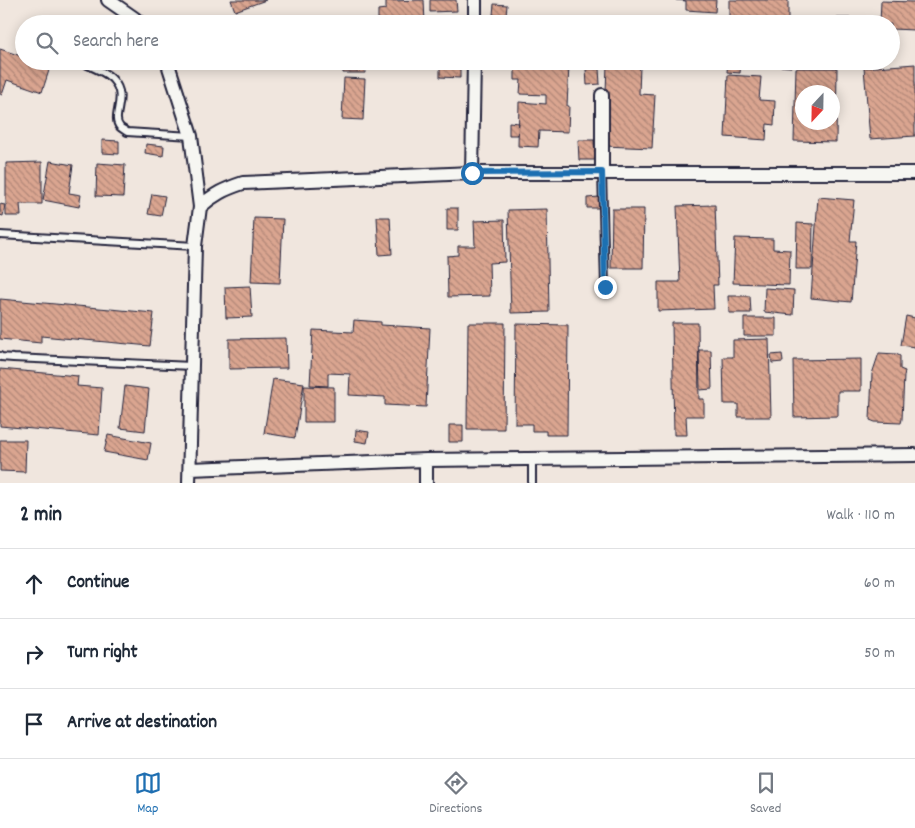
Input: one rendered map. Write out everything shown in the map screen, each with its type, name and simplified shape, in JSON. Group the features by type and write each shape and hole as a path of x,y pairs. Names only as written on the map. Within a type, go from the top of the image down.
{"street":[{"path":"108,0 130,15"},
{"path":"475,0 475,15"},
{"path":"170,70 191,136 200,207 195,246 190,469 188,483"},
{"path":"472,173 474,70"},
{"path":"602,96 602,172"},
{"path":"200,207 211,197 225,189 243,183 472,173 915,173"},
{"path":"190,469 426,460 915,455"},
{"path":"426,460 426,483"}],"lane":[{"path":"96,70 112,78 117,85 120,94 116,119 120,127 127,132 191,136"},
{"path":"602,172 605,287"},
{"path":"0,236 195,246"},
{"path":"0,356 1,358 192,366"},
{"path":"532,459 532,483"}],"building":[{"path":"231,0 266,0 235,11"},
{"path":"424,0 425,15 378,15 378,10 386,9 386,1"},
{"path":"430,0 456,0 457,11 430,12"},
{"path":"676,0 716,0 715,12 686,10 686,1"},
{"path":"729,0 788,0 788,15 729,15"},
{"path":"881,1 915,2 915,30 900,29 900,15 880,15"},
{"path":"494,4 507,5 506,15 493,15"},
{"path":"0,49 15,54 15,70 49,70 42,92 7,80 2,95 0,94"},
{"path":"915,64 915,136 870,139 864,70 900,70 900,65"},
{"path":"343,70 365,70 365,73 343,73"},
{"path":"440,70 460,70 460,78 440,77"},
{"path":"515,70 569,70 568,132 539,131 538,147 518,146 519,102 546,104 546,95 520,94 521,80 515,80"},
{"path":"586,70 599,70 600,84 587,85"},
{"path":"607,70 640,70 639,94 655,95 652,148 604,146"},
{"path":"727,70 740,70 740,73 727,72"},
{"path":"796,70 837,70 837,85 796,85"},
{"path":"728,75 761,77 759,100 775,101 774,125 767,124 766,140 725,137"},
{"path":"344,78 365,79 363,120 342,119"},
{"path":"795,105 795,130 836,130 836,142 794,141"},
{"path":"509,122 519,123 518,135 509,135"},
{"path":"102,140 119,141 119,154 102,153"},
{"path":"578,140 594,140 595,160 579,160"},
{"path":"146,144 164,146 163,156 145,153"},
{"path":"50,161 73,165 69,193 81,195 79,207 43,200"},
{"path":"42,162 42,204 20,204 21,216 6,216 6,163"},
{"path":"97,163 125,165 123,197 96,196"},
{"path":"152,194 165,196 161,216 148,214"},
{"path":"599,197 600,208 587,208 587,198"},
{"path":"818,197 854,200 850,241 856,241 851,302 811,298"},
{"path":"0,204 5,205 3,216 0,215"},
{"path":"715,205 718,285 713,285 714,309 658,311 658,282 680,282 677,206"},
{"path":"447,208 458,208 458,230 447,230"},
{"path":"547,209 549,312 511,313 508,210"},
{"path":"612,209 644,209 643,268 611,268"},
{"path":"377,217 390,217 392,254 379,255"},
{"path":"254,218 283,219 280,283 251,282"},
{"path":"504,220 505,262 489,263 490,296 448,297 447,256 458,255 458,246 475,246 474,221"},
{"path":"797,223 813,224 812,269 796,269"},
{"path":"735,238 773,239 773,249 790,250 789,285 733,283"},
{"path":"250,286 252,317 226,318 225,287"},
{"path":"765,288 794,290 793,315 764,312"},
{"path":"728,296 750,296 751,313 729,313"},
{"path":"0,299 154,313 150,346 41,336 41,343 0,339"},
{"path":"906,316 915,318 915,347 901,345"},
{"path":"744,318 776,318 776,336 744,336"},
{"path":"354,320 381,322 381,325 430,328 426,407 385,405 385,397 349,395 350,374 328,373 328,386 310,385 313,330 353,332"},
{"path":"468,323 505,323 504,429 467,429"},
{"path":"672,323 698,323 699,399 704,399 704,416 686,416 687,435 674,435"},
{"path":"516,324 568,325 567,435 546,435 546,431 532,431 532,424 515,424"},
{"path":"286,338 287,368 229,369 229,339"},
{"path":"769,339 771,417 738,417 738,404 724,404 723,357 733,357 733,340"},
{"path":"699,350 711,350 712,389 700,390"},
{"path":"879,353 900,356 900,369 905,371 901,423 875,422 870,420 872,374"},
{"path":"782,354 783,362 772,363 771,355"},
{"path":"861,359 861,391 838,391 838,416 794,417 793,360"},
{"path":"0,369 78,376 77,386 102,388 99,435 0,426"},
{"path":"273,379 304,383 295,438 264,433"},
{"path":"125,386 149,389 145,431 120,428"},
{"path":"304,386 334,387 334,422 304,422"},
{"path":"449,425 463,425 463,442 449,442"},
{"path":"356,430 369,432 367,443 355,441"},
{"path":"108,435 151,443 148,460 104,452"},
{"path":"0,440 26,440 25,472 0,471"}],"route":[{"path":"472,173 602,172 605,287"}]}
